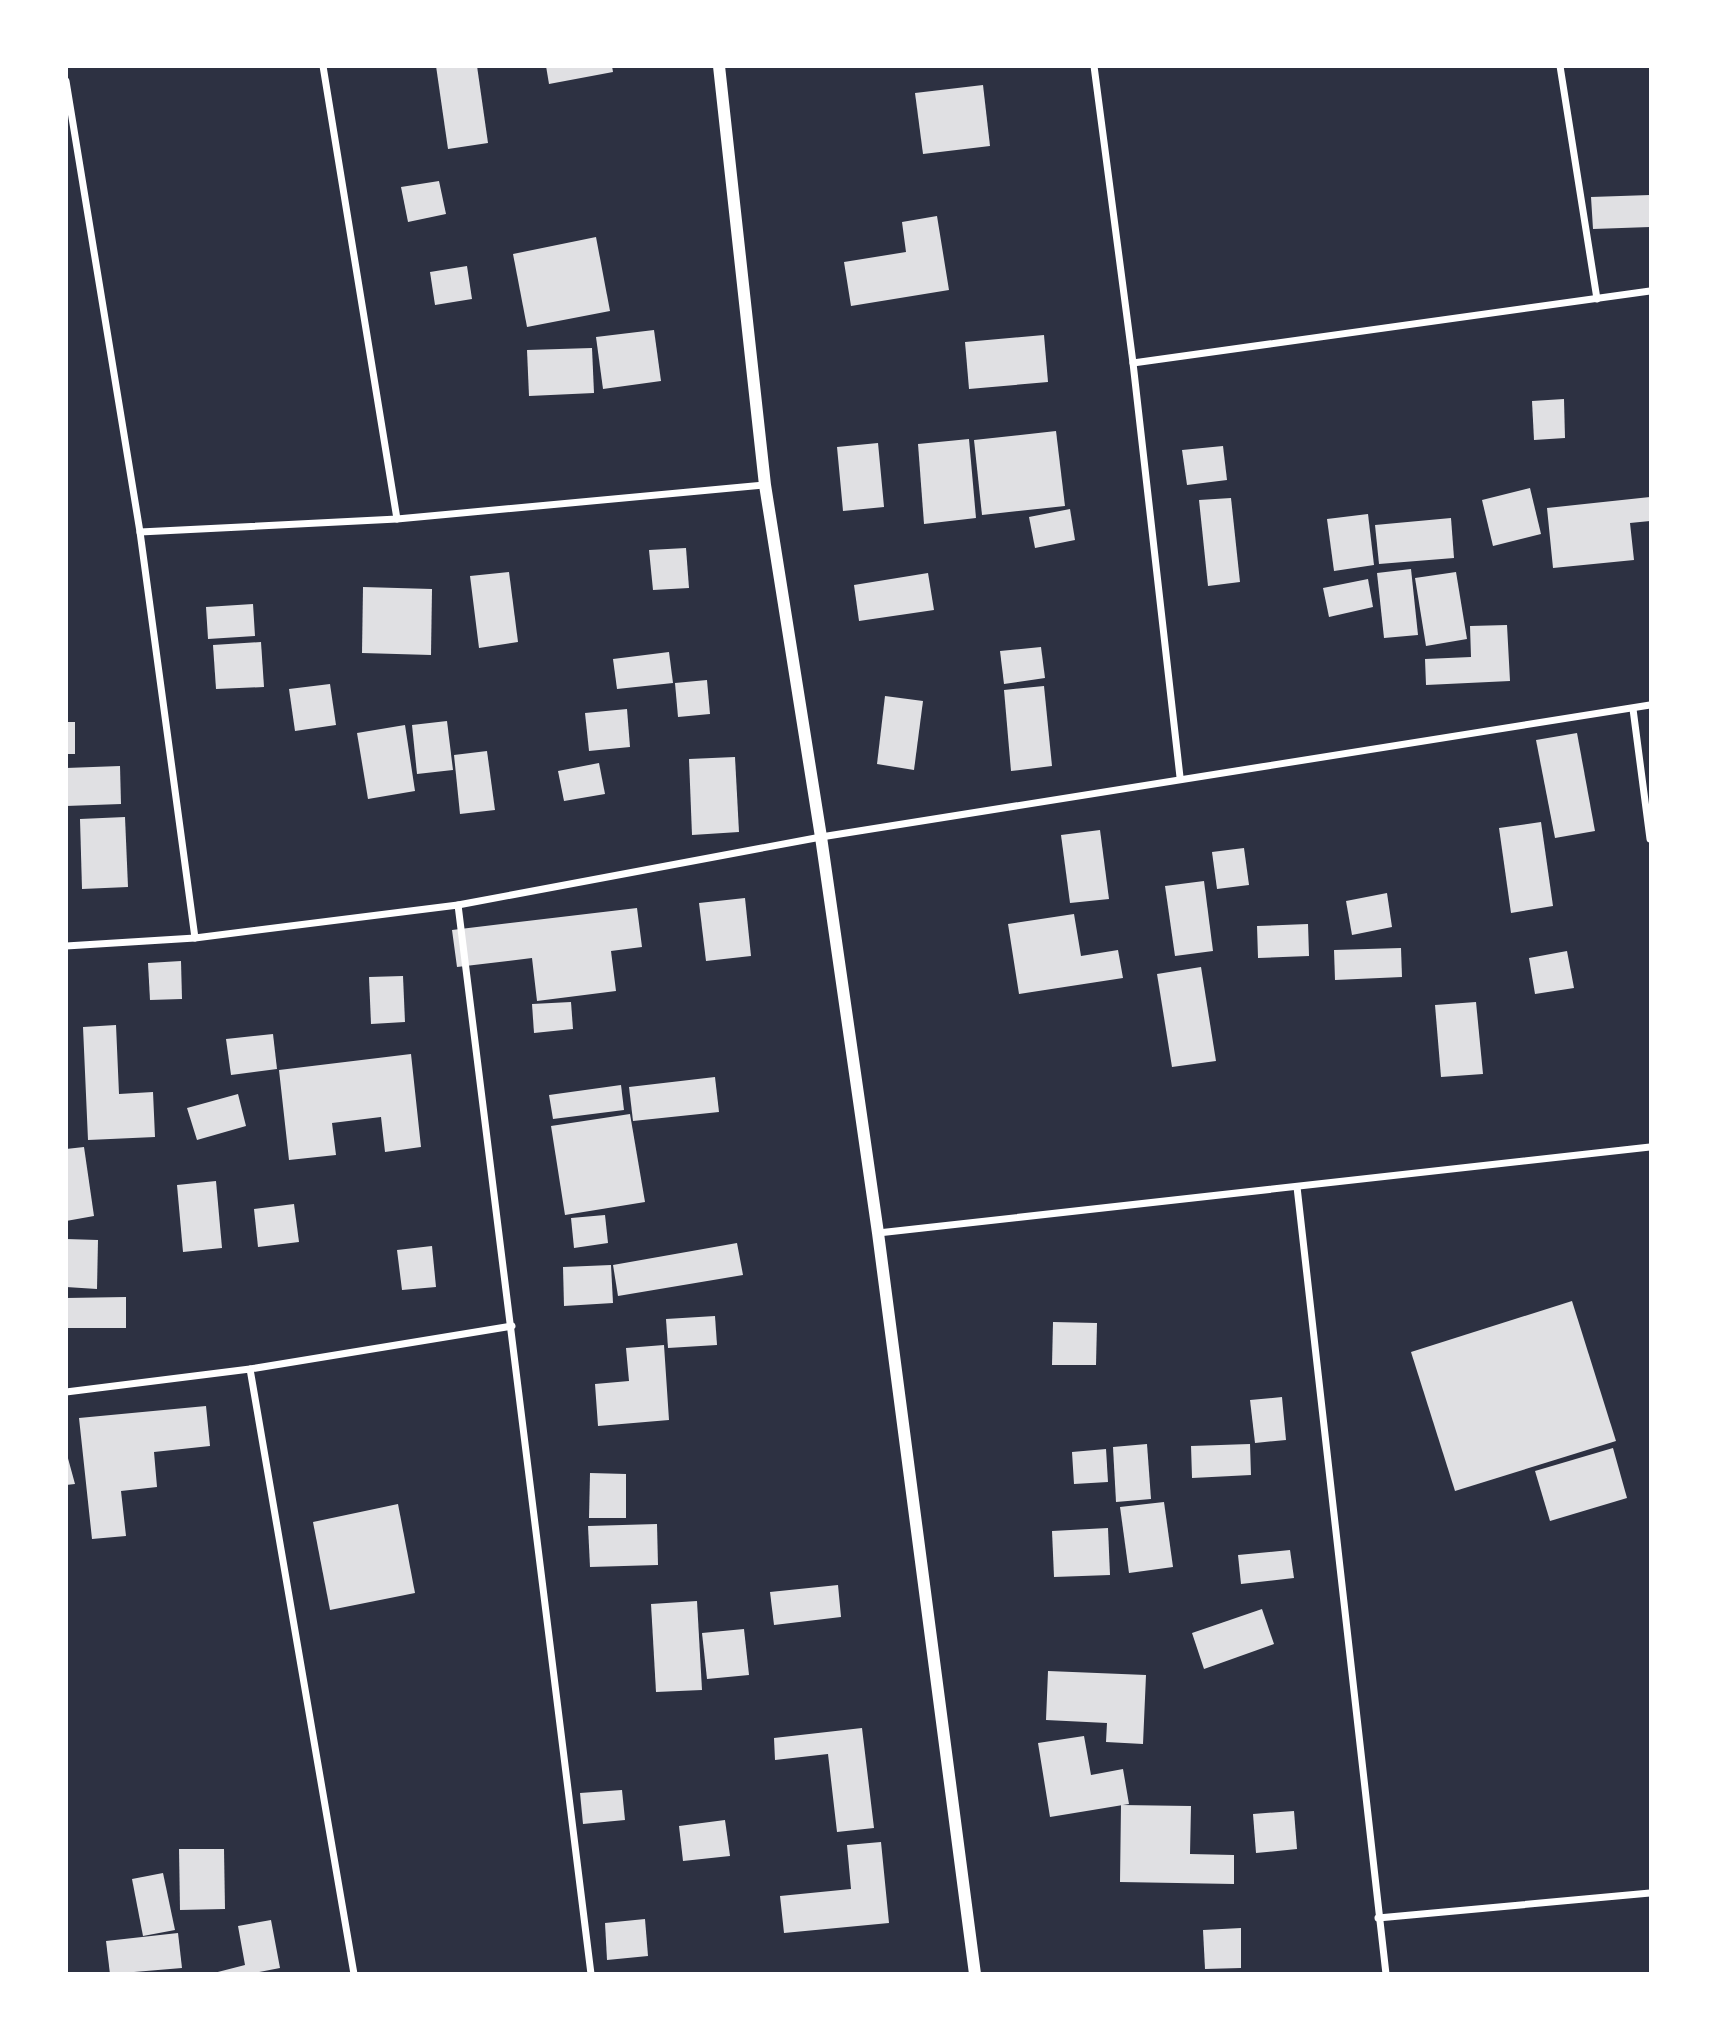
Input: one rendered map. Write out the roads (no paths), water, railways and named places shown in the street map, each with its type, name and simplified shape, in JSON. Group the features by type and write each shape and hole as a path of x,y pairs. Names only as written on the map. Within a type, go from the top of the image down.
{"street":[{"path":"323,66 397,519"},
{"path":"719,66 765,485 821,837 878,1233 975,1973"},
{"path":"1094,66 1133,363 1180,777"},
{"path":"1560,66 1597,299"},
{"path":"66,81 141,532 195,938"},
{"path":"1133,363 1650,291"},
{"path":"141,532 397,519 765,485"},
{"path":"66,946 195,938 458,905 821,837 1180,777 1650,705"},
{"path":"1633,709 1650,839"},
{"path":"458,905 591,1973"},
{"path":"878,1233 1650,1147"},
{"path":"1297,1187 1386,1973"},
{"path":"66,1392 250,1369 512,1326"},
{"path":"250,1369 354,1973"},
{"path":"1378,1918 1650,1892"}]}
